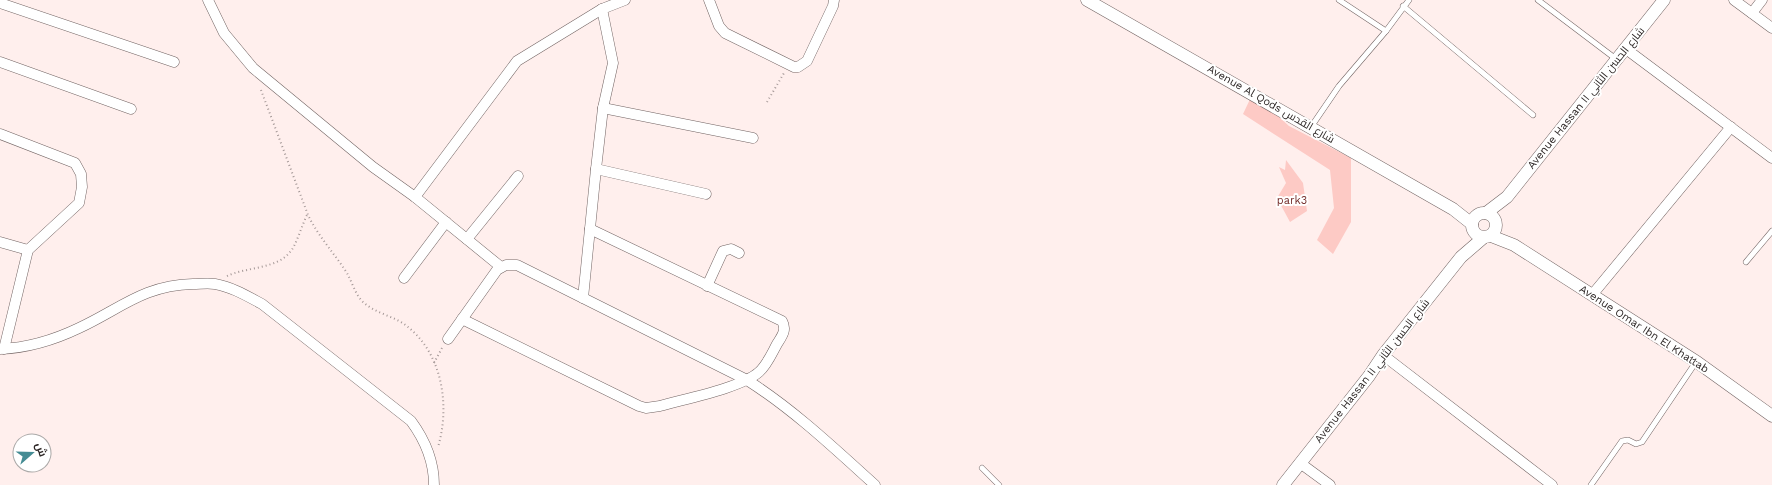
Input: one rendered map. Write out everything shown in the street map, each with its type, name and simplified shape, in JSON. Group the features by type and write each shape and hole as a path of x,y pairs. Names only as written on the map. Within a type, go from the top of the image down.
{"street":[{"path":"208,0 224,33 253,68 373,167 416,197 501,267"},
{"path":"416,197 517,61 602,9 625,0"},
{"path":"709,0 719,26 725,33 788,66 798,67 807,61 834,6 834,0"},
{"name":"Avenue Al Qods شارع القدس","path":"1087,0 1453,209 1484,225"},
{"name":"Avenue Hassan II شارع الحسن الثاني","path":"1283,485 1369,376 1383,355 1461,258 1484,225 1664,0"},
{"path":"1734,0 1772,28"},
{"path":"1752,13 1762,0"},
{"path":"0,3 174,62"},
{"path":"583,298 603,108 613,63 602,9"},
{"path":"1626,49 1772,158"},
{"path":"0,62 131,109"},
{"path":"603,108 753,138"},
{"path":"1592,295 1730,127"},
{"path":"0,134 75,163 81,174 82,187 79,203 28,250 2,349 24,347 51,340 79,328 143,294 177,285 214,284 238,291 262,304 411,421 420,433 427,448 434,485"},
{"path":"596,169 706,194"},
{"path":"467,239 518,176"},
{"path":"404,278 446,222"},
{"name":"Avenue Omar Ibn El Khattab","path":"1484,225 1697,362 1772,416"},
{"path":"462,318 639,406 646,408 660,406 747,380 764,367 784,332 784,325 779,319 590,229"},
{"path":"0,242 28,250"},
{"path":"707,286 723,251 731,249 739,253"},
{"path":"448,339 497,270 501,267 512,264 517,265 747,380 777,399 875,485"},
{"path":"1383,355 1552,485"},
{"path":"1300,463 1330,485"}],"lane":[{"path":"1339,0 1386,31"},
{"path":"1311,127 1340,86 1386,31 1408,0"},
{"path":"1538,0 1616,60"},
{"path":"1403,6 1533,116"},
{"path":"1746,262 1772,231"},
{"path":"1591,485 1622,441 1628,440 1636,444 1642,442 1697,362"},
{"path":"982,468 999,485"}],"path":[{"path":"766,102 788,66"},
{"path":"261,90 308,215 323,242 347,273 362,301 372,309 397,319 409,327 419,338 434,363 444,396 445,413 443,430 431,463"},
{"path":"214,284 235,272 267,265 285,258 291,252 308,215"},
{"path":"434,363 448,339"}],"green space":[{"path":"1253,93 1289,126 1351,158 1351,222 1333,254 1317,240 1334,208 1330,170 1243,114"},
{"name":"park3","path":"1286,160 1303,183 1307,211 1290,222 1277,198 1286,183 1279,167 1285,170"}]}
